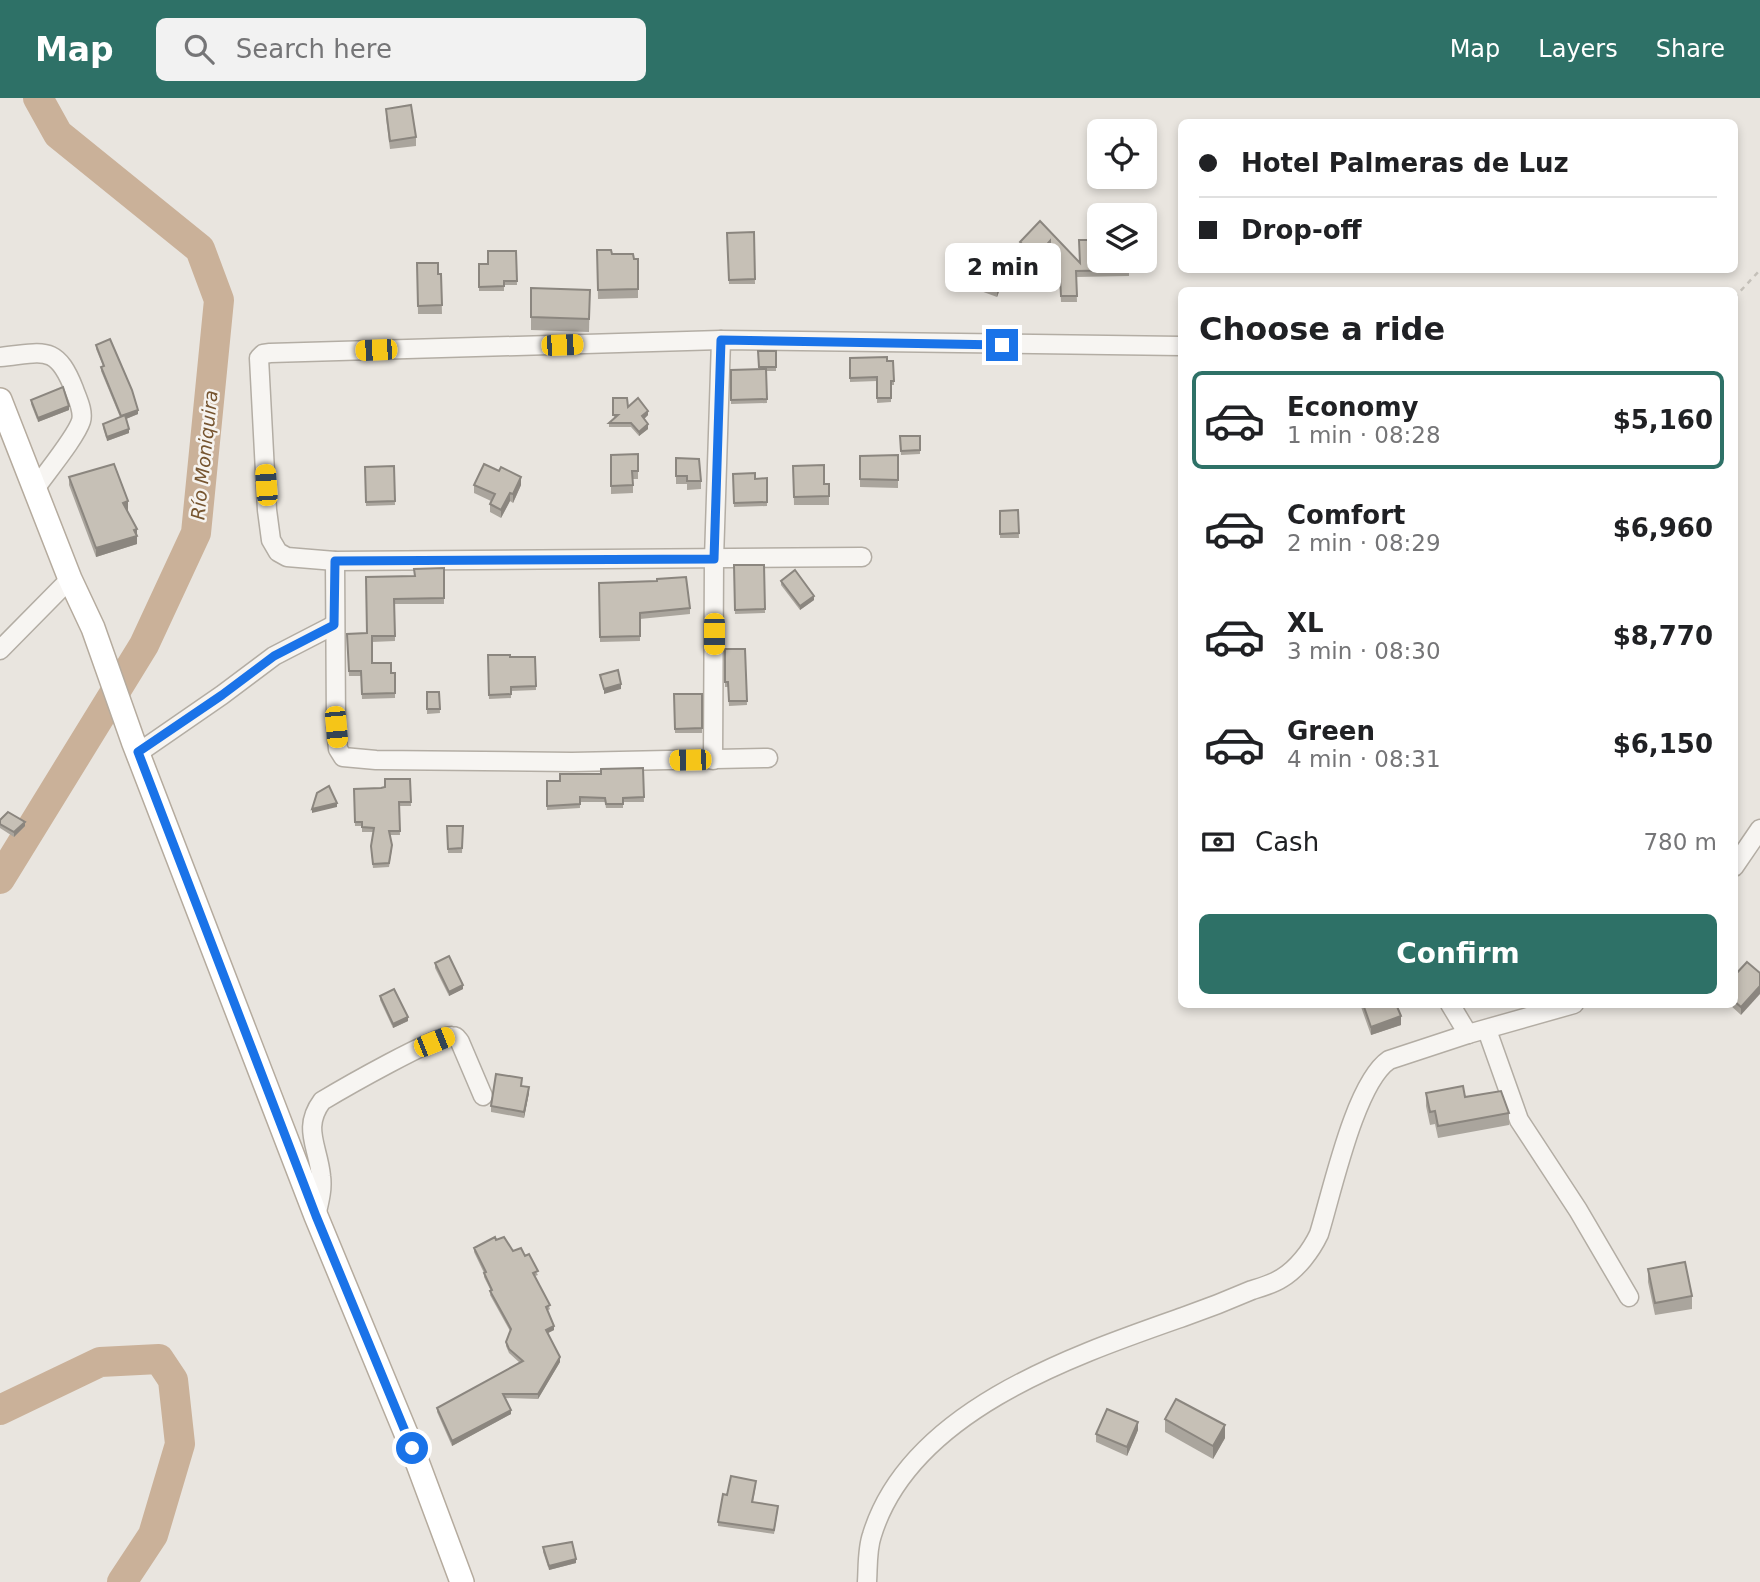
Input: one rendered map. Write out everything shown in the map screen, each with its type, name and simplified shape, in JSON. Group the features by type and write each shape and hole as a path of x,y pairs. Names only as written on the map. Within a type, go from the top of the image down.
{"main road":[{"path":"0,400 70,579 93,628 316,1216 412,1448 462,1582"}],"street":[{"path":"862,557 335,561 287,557 278,552 271,540 258,364 263,354 721,340 1178,346"},
{"path":"713,760 714,559 721,340"},
{"path":"0,357 46,353 56,358 65,366 82,411 82,420 76,431 35,489"},
{"path":"335,561 338,749 347,758 572,762 768,758"},
{"path":"0,650 70,579"},
{"path":"136,747 222,695 274,656 334,625"},
{"path":"1738,861 1760,828"},
{"path":"1452,1008 1468,1034"},
{"path":"867,1582 872,1534 884,1507 920,1454 951,1425 1041,1373 1281,1279 1310,1250 1319,1234 1356,1111 1371,1077 1380,1066 1390,1060 1468,1034 1561,1008"},
{"path":"1487,1030 1519,1120 1578,1210 1629,1297"},
{"path":"316,1216 322,1186 310,1125 315,1110 322,1101 420,1048 450,1036 456,1037 460,1042 483,1096"}],"path":[{"path":"1738,294 1760,270"}],"building":[{"path":"411,105 416,137 390,141 386,109"},
{"path":"1040,221 1080,263 1079,240 1087,240 1087,271 1076,271 1077,296 1061,296 1060,276 1050,277 1050,241 1036,257 1020,242"},
{"path":"754,232 755,279 729,280 727,233"},
{"path":"597,250 611,250 612,254 633,254 634,259 638,259 638,289 598,290"},
{"path":"488,251 516,251 517,281 504,281 504,286 479,287 479,264 488,264"},
{"path":"986,262 1001,268 1000,271 1003,272 997,288 978,282"},
{"path":"417,263 438,263 442,305 418,306"},
{"path":"531,288 590,290 589,319 531,317"},
{"path":"110,339 138,410 121,416 101,367 104,366 96,345"},
{"path":"758,351 776,351 776,367 759,367"},
{"path":"887,357 887,361 893,361 891,398 877,398 877,377 850,378 850,358"},
{"path":"766,369 767,399 731,400 731,370"},
{"path":"63,387 69,406 38,418 31,400"},
{"path":"613,398 627,398 628,407 638,398 648,411 642,416 648,424 639,432 631,423 609,423 618,415 613,415"},
{"path":"125,415 129,429 107,437 103,424"},
{"path":"900,436 920,436 920,450 901,451"},
{"path":"638,454 638,471 632,471 633,485 611,486 611,455"},
{"path":"898,455 898,480 860,479 860,456"},
{"path":"676,458 699,459 701,481 687,481 687,476 676,476"},
{"path":"114,464 128,501 123,503 137,529 134,530 137,536 96,548 69,477"},
{"path":"484,464 499,471 501,467 521,477 501,510 490,504 495,494 474,485"},
{"path":"824,465 824,484 829,484 829,496 794,497 793,466"},
{"path":"394,466 395,501 366,502 365,467"},
{"path":"755,473 755,479 767,478 767,502 734,503 733,474"},
{"path":"1018,510 1019,533 1000,534 1000,511"},
{"path":"734,565 764,565 765,609 735,610"},
{"path":"444,568 444,598 394,599 395,636 372,636 372,663 391,663 391,673 395,673 395,693 362,694 361,671 349,671 347,634 367,633 366,577 415,576 414,569"},
{"path":"795,570 814,596 800,606 781,581"},
{"path":"686,577 690,608 640,613 640,636 600,637 599,583"},
{"path":"725,649 745,649 747,701 729,701 728,682 725,682"},
{"path":"488,655 535,657 536,686 511,687 511,694 489,695"},
{"path":"618,670 621,684 604,689 600,675"},
{"path":"427,692 439,692 440,709 427,709"},
{"path":"674,694 702,694 702,728 675,729"},
{"path":"643,768 644,797 623,798 623,804 606,804 605,798 580,797 580,804 547,806 547,781 560,781 560,774 601,774 601,769"},
{"path":"385,779 410,779 411,802 399,802 400,831 389,831 392,845 389,863 373,864 371,846 374,828 362,827 362,822 355,822 354,789 385,787"},
{"path":"329,786 337,803 312,809 317,793"},
{"path":"8,812 25,822 14,832 0,824 0,820"},
{"path":"447,826 463,826 462,848 448,849"},
{"path":"449,956 463,985 449,992 435,963"},
{"path":"1747,962 1760,973 1760,986 1741,1007 1738,1004 1738,972"},
{"path":"394,989 408,1017 393,1024 380,996"},
{"path":"1364,1008 1398,1008 1401,1016 1371,1027"},
{"path":"496,1074 522,1078 521,1086 529,1087 524,1112 491,1106"},
{"path":"1463,1086 1465,1097 1501,1091 1509,1113 1438,1126 1435,1111 1430,1112 1426,1093"},
{"path":"495,1237 496,1240 504,1237 513,1251 521,1248 525,1256 529,1254 538,1271 533,1273 550,1305 546,1307 554,1326 546,1330 560,1357 538,1394 503,1394 511,1410 452,1441 437,1408 523,1361 509,1349 506,1342 511,1329 490,1291 492,1290 484,1273 486,1272 474,1248"},
{"path":"1685,1262 1692,1296 1655,1303 1648,1269"},
{"path":"1176,1399 1225,1425 1213,1446 1165,1419"},
{"path":"1107,1409 1138,1422 1127,1447 1096,1434"},
{"path":"731,1476 756,1481 752,1502 778,1506 774,1530 718,1522 723,1494 727,1495"},
{"path":"572,1542 576,1559 549,1566 543,1547"}],"waterway":[{"name":"Río Moniquira","path":"0,879 144,645 196,533 219,300 200,249 58,134 38,98"},
{"name":"Río Moniquira","path":"0,1410 100,1362 159,1359 173,1380 180,1444 153,1535 122,1582"}],"route":[{"path":"412,1448 316,1216 138,752 274,656 334,625 335,561 714,559 721,340 1002,345"}]}
